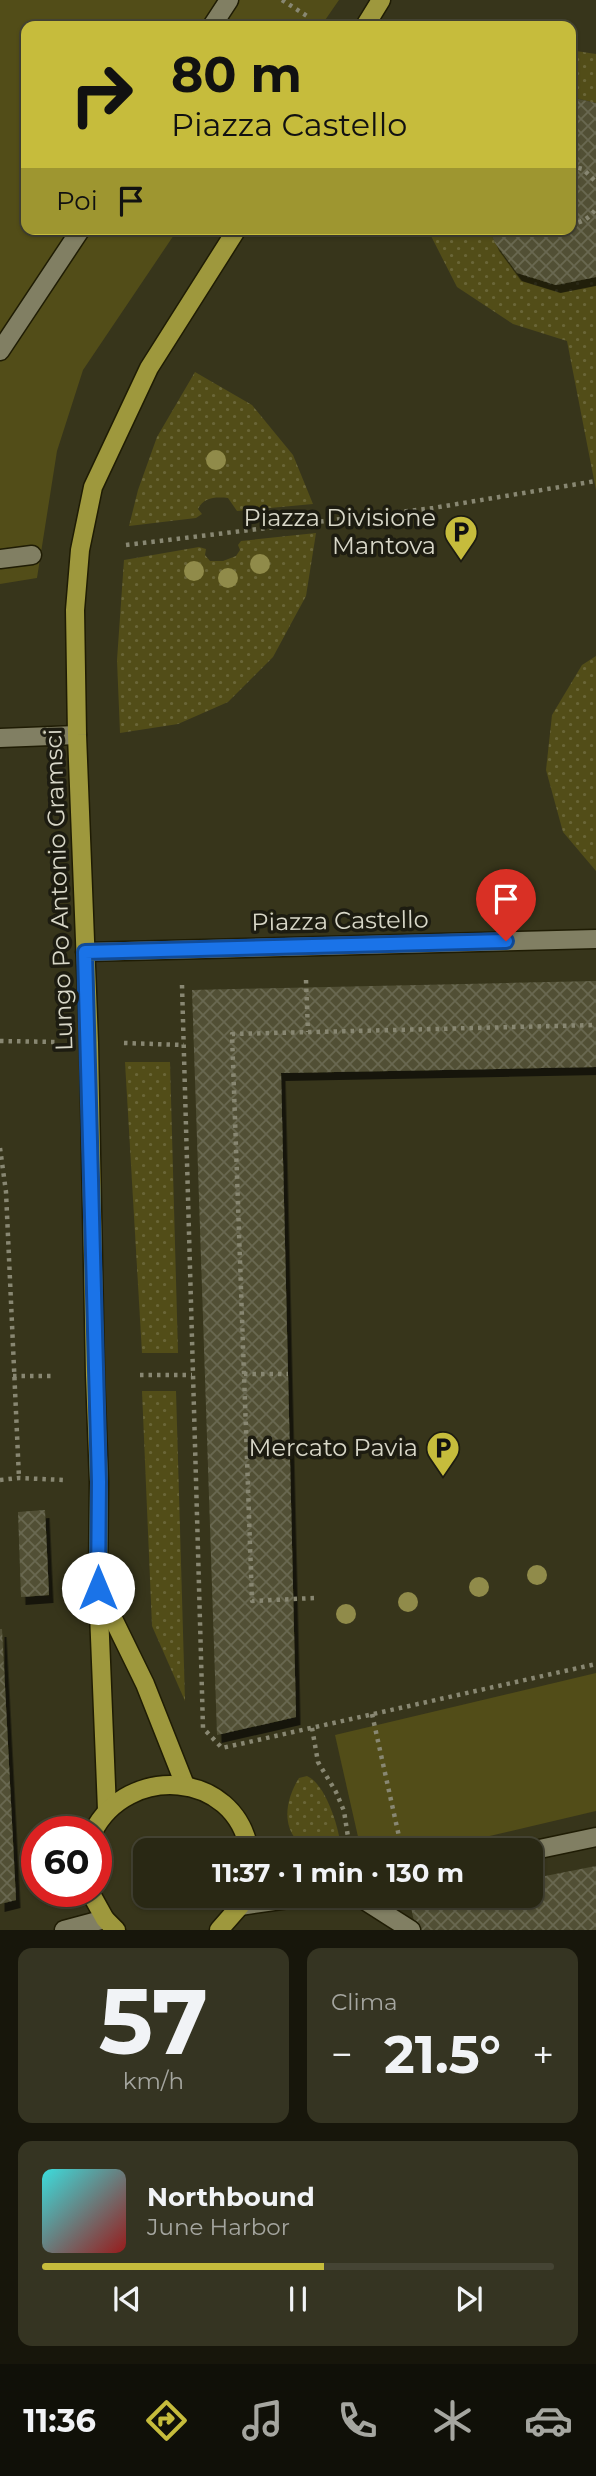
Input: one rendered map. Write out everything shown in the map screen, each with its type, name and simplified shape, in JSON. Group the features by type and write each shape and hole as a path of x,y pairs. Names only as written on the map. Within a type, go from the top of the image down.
{"main road":[{"path":"368,21 381,0"},
{"name":"Lungo Po Antonio Gramsci","path":"107,1810 98,1588 99,1482 75,610 80,550 93,487 149,368 233,235"},
{"name":"Lungo Po Antonio Gramsci","path":"98,1588 145,1684 185,1785"},
{"path":"103,1816 129,1793 156,1784 185,1785 205,1792 222,1803 236,1819 246,1838"},
{"path":"100,1907 111,1924"},
{"path":"222,1929 237,1908"}],"street":[{"path":"215,21 229,0"},
{"path":"0,351 77,235"},
{"path":"0,559 32,555"},
{"path":"0,738 77,735"},
{"name":"Piazza Castello","path":"85,952 596,939"},
{"path":"543,1849 596,1837"},
{"path":"376,1908 411,1930"},
{"path":"65,1930 111,1924"}],"path":[{"path":"282,0 307,16"},
{"path":"576,167 583,169 596,182"},
{"path":"576,223 596,210"},
{"path":"126,545 433,508 596,481"},
{"path":"180,949 203,1728 222,1748 596,1664"},
{"path":"306,987 308,1032"},
{"path":"314,1598 252,1601 232,1034 596,1025"},
{"path":"0,1041 55,1042"},
{"path":"124,1043 184,1045"},
{"path":"0,1148 6,1192 19,1478"},
{"path":"244,1374 288,1374"},
{"path":"140,1375 192,1375"},
{"path":"13,1376 55,1376"},
{"path":"0,1480 19,1478 99,1482"},
{"path":"372,1714 399,1838"},
{"path":"312,1728 318,1762 344,1811 348,1838"}],"shaded area":[{"path":"0,0 339,0 324,21 21,21 21,235 174,235 83,370 57,451 37,578 0,584"},
{"path":"576,51 596,54 596,103 576,98"},
{"path":"431,235 492,235 517,273 556,285 596,277 596,490 567,341 513,324 457,287"},
{"path":"195,372 252,405 293,455 313,504 237,511 228,498 214,498 200,505 198,509 202,514 196,518 129,526 138,490 157,437"},
{"path":"316,533 306,596 273,657 228,702 178,724 120,733 117,660 124,560 199,547 206,549 205,555 210,561 223,561 236,556 241,541"},
{"path":"596,656 596,871 563,832 546,770 552,715 582,665"},
{"path":"125,1062 170,1062 178,1353 142,1353"},
{"path":"142,1391 176,1391 185,1701 152,1626"},
{"path":"596,1673 596,1811 481,1838 358,1838 335,1735"},
{"path":"307,1776 320,1788 335,1820 339,1838 295,1838 293,1835 287,1817 288,1807 299,1778"}],"building":[{"path":"576,98 596,103 596,277 556,285 517,273 492,235 576,235"},
{"path":"596,981 596,1067 281,1073 296,1717 217,1735 192,990"},
{"path":"45,1510 49,1595 21,1597 18,1512"},
{"path":"0,1629 16,1900 0,1904"},
{"path":"596,1866 596,1930 416,1930 411,1908 543,1908 543,1876"}],"place":[{"name":"Piazza Divisione Mantova","path":"461,562"},
{"name":"Mercato Pavia","path":"443,1478"}],"route":[{"path":"98,1588 99,1482 85,952 506,941"}]}
